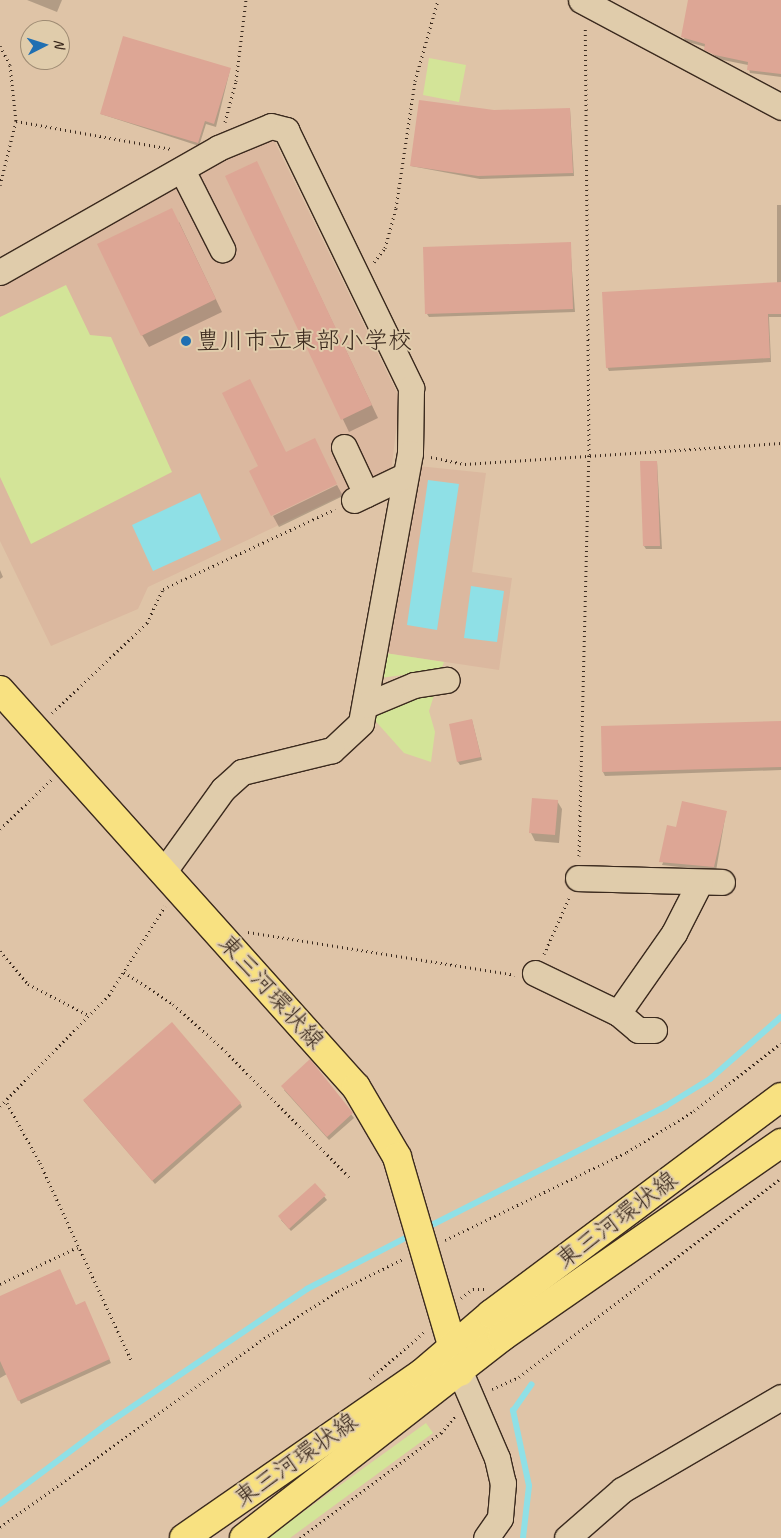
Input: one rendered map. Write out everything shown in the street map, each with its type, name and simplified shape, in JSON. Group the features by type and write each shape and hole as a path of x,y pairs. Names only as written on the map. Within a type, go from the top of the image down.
{"main road":[{"name":"東三河環状線","path":"0,690 356,1087 397,1157 455,1344 460,1372"},
{"name":"東三河環状線","path":"184,1538 421,1374 455,1344 781,1097"},
{"name":"東三河環状線","path":"244,1538 460,1372 502,1337 781,1143"}],"street":[{"path":"583,1 781,107"},
{"path":"0,272 212,152 271,126 286,130 411,388 407,464 366,705 352,734 332,750 242,772 224,789 170,879"},
{"path":"182,170 222,249"},
{"path":"344,447 360,497 407,464"},
{"path":"366,705 414,685 447,680"},
{"path":"578,878 711,882 618,1013"},
{"path":"535,973 618,1013 638,1030 654,1030"},
{"path":"460,1372 472,1404 497,1458 503,1483 500,1518 486,1538"},
{"path":"580,1533 622,1490 781,1397"}],"path":[{"path":"16,121 212,152 236,81 246,0"},
{"path":"362,288 385,248 396,208 415,81 438,0"},
{"path":"223,938 240,931 524,976 535,973 578,878 589,455 583,1"},
{"path":"0,46 10,65 16,121 0,185"},
{"path":"407,464 465,464 781,443"},
{"path":"34,729 147,623 163,589 360,497"},
{"path":"0,830 66,762"},
{"path":"0,1106 7,1103 88,1015 109,995 124,972 170,879"},
{"path":"0,951 28,984 88,1015"},
{"path":"124,972 173,1004 222,1048 348,1177"},
{"path":"0,1526 260,1341 338,1291 420,1234 627,1152 694,1110 781,1044"},
{"path":"7,1103 131,1360"},
{"path":"300,1538 441,1433 472,1404 500,1383 519,1377 781,1178"},
{"path":"0,1284 78,1247"}],"shaded area":[{"name":"豊川市立東部小学校","path":"271,134 400,399 391,472 148,587 138,609 51,646 0,541 0,282"},
{"path":"418,466 486,473 472,572 512,578 499,670 385,653"}],"green space":[{"path":"429,58 466,65 459,102 423,95"},
{"path":"66,285 90,335 111,337 172,472 31,544 0,477 0,317"},
{"path":"385,653 444,662 441,670 380,678"},
{"path":"436,689 429,711 435,732 431,762 404,753 371,716"},
{"path":"426,1423 433,1433 290,1538 267,1538"}],"water":[{"path":"428,480 459,484 437,630 407,625"},
{"path":"200,493 221,540 153,571 132,525"},
{"path":"471,586 504,591 497,642 464,638"}],"building":[{"path":"688,0 781,0 781,74 747,70 748,62 715,55 704,50 705,44 681,37"},
{"path":"123,36 231,68 214,124 205,121 198,143 100,114"},
{"path":"419,100 494,110 570,108 573,173 478,176 410,166"},
{"path":"257,161 372,405 341,420 225,176"},
{"path":"172,208 216,299 141,336 97,244"},
{"path":"571,242 573,309 425,314 423,247"},
{"path":"781,282 781,314 768,314 770,358 606,368 602,292"},
{"path":"250,379 286,452 315,438 337,484 271,516 249,471 258,466 222,393"},
{"path":"640,461 657,461 660,546 643,546"},
{"path":"472,719 481,757 457,762 449,724"},
{"path":"781,721 781,767 602,772 601,726"},
{"path":"532,798 558,800 555,835 529,833"},
{"path":"682,801 727,811 714,867 659,862 667,825 676,827"},
{"path":"172,1022 241,1103 152,1181 83,1100"},
{"path":"310,1059 353,1113 327,1137 281,1086"},
{"path":"315,1183 326,1195 289,1229 278,1216"},
{"path":"60,1269 76,1305 85,1301 110,1359 18,1401 0,1361 0,1296"}],"waterway":[{"path":"426,1228 666,1106 710,1079 781,1017"},
{"path":"0,1504 107,1424 307,1289 411,1235"},
{"path":"523,1538 529,1486 513,1411 531,1385"}],"place":[{"name":"豊川市立東部小学校","path":"186,341"}]}
